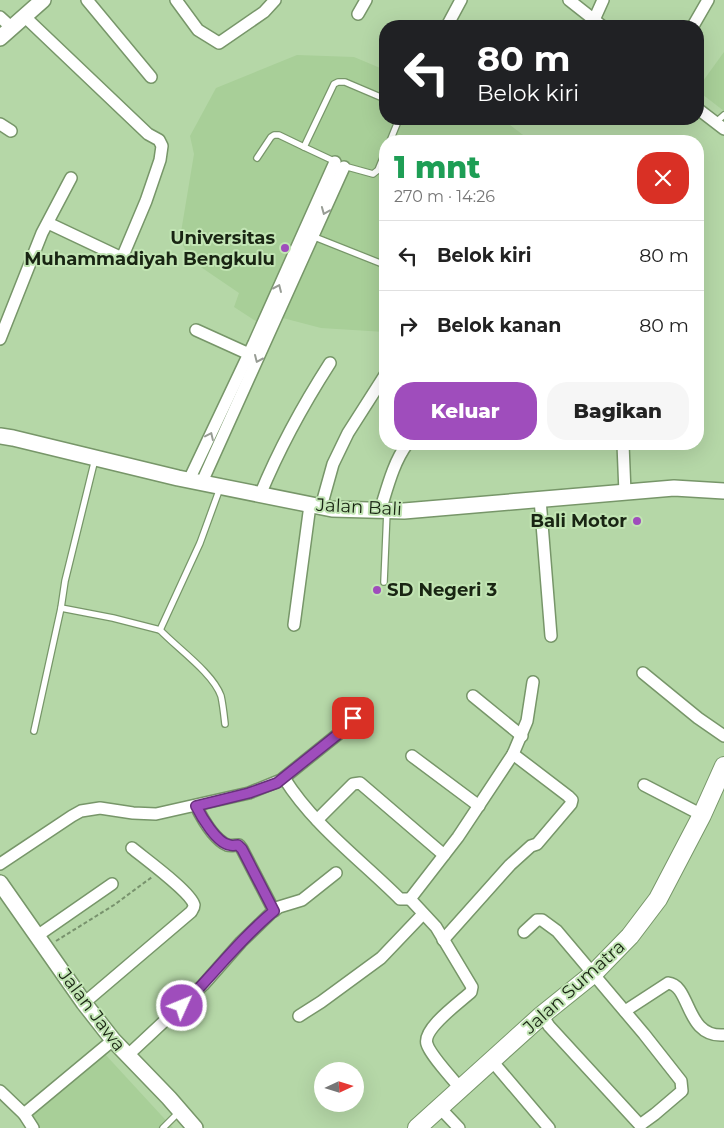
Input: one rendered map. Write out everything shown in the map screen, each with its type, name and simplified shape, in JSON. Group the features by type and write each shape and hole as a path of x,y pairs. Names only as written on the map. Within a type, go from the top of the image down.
{"main road":[{"name":"Jalan Sumatra","path":"417,1128 542,1015 593,974 630,936 658,899 702,815 724,766"}],"street":[{"path":"87,0 151,76"},
{"path":"176,0 198,30 218,43 264,12 275,0"},
{"path":"358,14 366,0"},
{"path":"450,20 461,0"},
{"path":"599,20 603,0"},
{"path":"696,20 704,1"},
{"path":"0,17 6,34 38,2"},
{"path":"575,2 595,20"},
{"path":"24,16 148,134 159,140 162,146 160,160 146,201 122,258 48,223"},
{"path":"704,112 721,122"},
{"path":"0,124 11,131"},
{"path":"196,481 339,164"},
{"path":"0,339 48,223 71,178"},
{"path":"196,481 249,354 308,234"},
{"path":"196,330 249,354"},
{"path":"260,495 273,464 314,388 330,363"},
{"path":"294,625 315,506 348,433 379,384"},
{"name":"Jalan Bali","path":"0,436 315,506 404,511 674,488 724,491"},
{"path":"383,511 391,476 402,450"},
{"path":"623,450 625,493"},
{"path":"540,499 551,636"},
{"path":"643,673 698,718 724,736"},
{"path":"410,899 479,806 513,754 527,721 533,682"},
{"path":"473,696 522,736"},
{"path":"0,864 81,811 100,808 156,814 198,811 286,781 342,731 353,718"},
{"path":"443,940 510,865 531,846 537,844 571,804 572,800 568,796 513,754"},
{"path":"412,756 479,806"},
{"path":"286,781 317,820 400,899 410,899 436,927 471,984 472,990 430,1030 426,1043 460,1088"},
{"path":"317,820 353,784 360,783 444,855"},
{"path":"644,785 702,815"},
{"path":"198,811 225,844 241,846 274,911"},
{"path":"84,1003 193,910 193,904 184,891 132,848"},
{"path":"127,1056 203,985 241,942 274,911 279,907 302,900 336,873"},
{"name":"Jalan Jawa","path":"0,882 84,1003 113,1040 195,1128"},
{"path":"41,941 112,884"},
{"path":"299,1016 380,958 423,914"},
{"path":"524,932 537,920 542,920 557,931 674,1072 682,1085 680,1094 640,1125 549,1026 542,1015"},
{"path":"625,1012 671,982 677,987 704,1031 712,1035 724,1035"},
{"path":"24,1114 113,1040"},
{"path":"492,1061 549,1128"},
{"path":"0,1091 24,1114 33,1128"},
{"path":"440,1108 459,1128"}],"lane":[{"path":"304,147 334,84 345,82 379,96"},
{"path":"257,158 271,137 279,135 339,164 367,174 374,174 379,168"},
{"path":"308,234 379,263"},
{"path":"34,731 61,608 65,581 95,458"},
{"path":"160,630 200,544 221,486"},
{"path":"383,511 384,582"},
{"path":"61,608 114,618 160,630 200,667 215,684 221,696 225,724"},
{"path":"162,1128 180,1111"}],"path":[{"path":"41,941 114,905 160,871"}],"shaded area":[{"path":"724,52 724,111 704,96 704,80"},
{"name":"Universitas Muhammadiyah Bengkulu","path":"297,55 354,57 379,67 379,125 510,125 523,135 379,135 379,332 321,328 279,317 214,459 200,455 262,325 234,307 239,293 189,259 180,238 194,154 190,136 216,88"},
{"path":"103,1052 173,1128 30,1128 25,1121"}],"place":[{"name":"Universitas Muhammadiyah Bengkulu","path":"285,248"},
{"name":"Bali Motor","path":"637,521"},
{"name":"SD Negeri 3","path":"377,590"}],"route":[{"path":"182,1006 241,942 274,911 240,846 225,844 200,817 196,806 249,793 277,783 342,731 353,718"}]}
